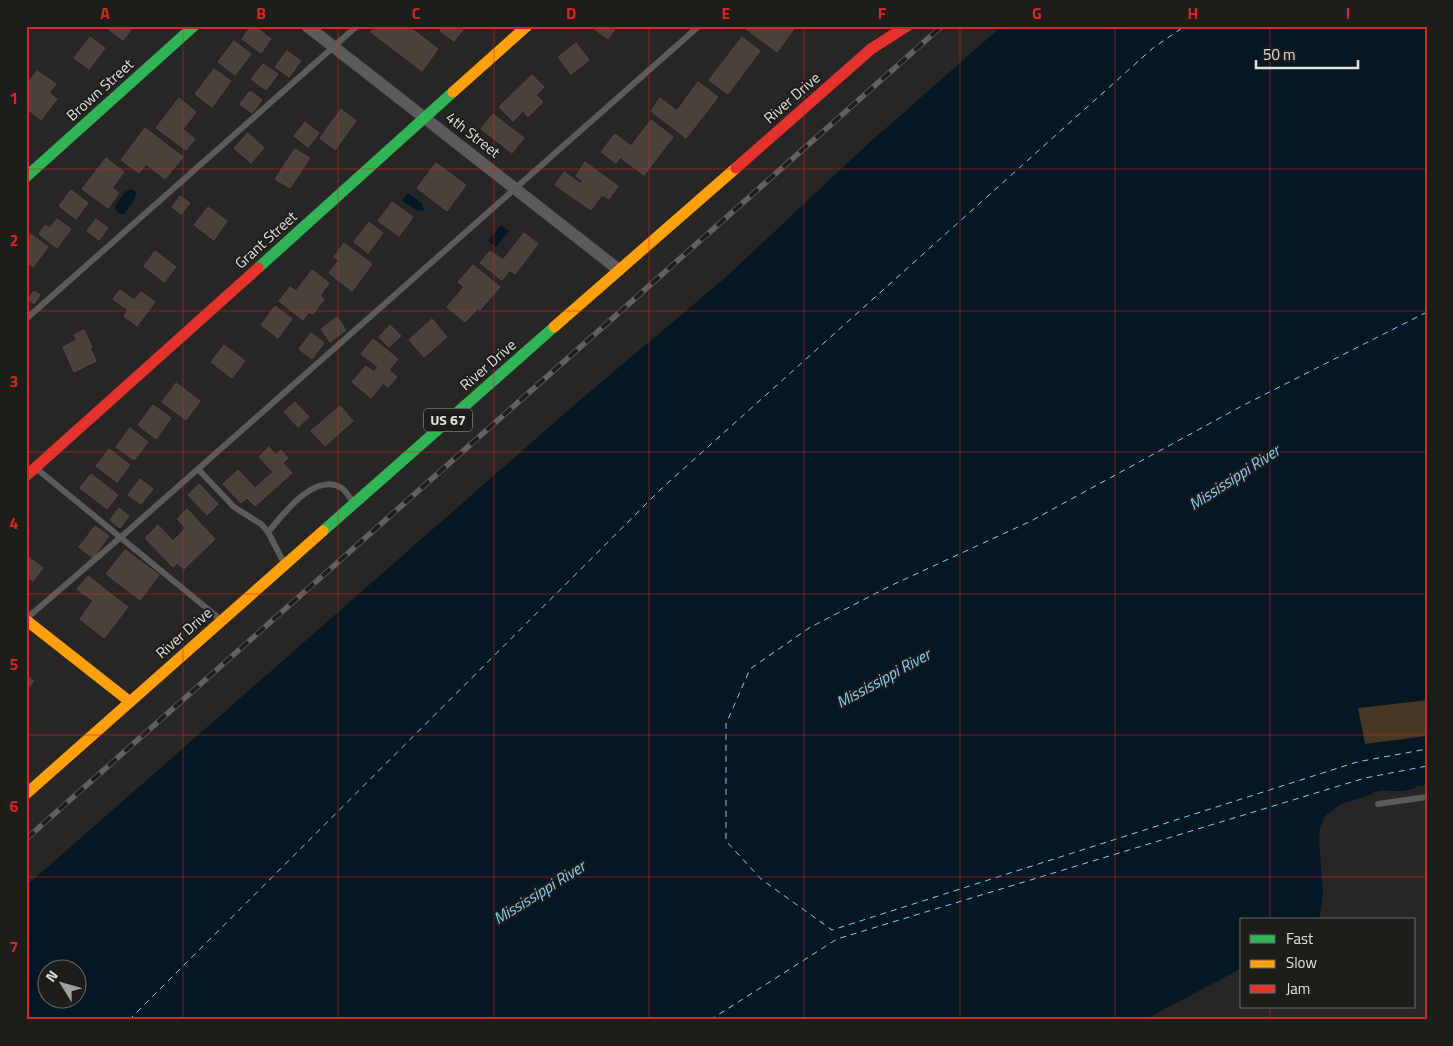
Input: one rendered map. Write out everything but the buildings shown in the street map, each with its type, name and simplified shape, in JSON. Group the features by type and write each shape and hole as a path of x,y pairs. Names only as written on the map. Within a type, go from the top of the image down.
{"main road":[{"name":"Brown Street","path":"26,177 194,26"},
{"name":"Grant Street","path":"26,476 527,26"},
{"name":"US 67","path":"871,49 888,26"},
{"name":"River Drive","path":"26,794 284,564 871,49 907,26"},
{"path":"26,620 129,701"}],"street":[{"name":"4th Street","path":"307,26 619,270"}],"lane":[{"path":"26,319 357,26"},
{"path":"26,620 700,26"},
{"path":"36,468 221,620"},
{"path":"198,469 234,507 261,524 268,532 284,564"},
{"path":"268,532 295,502 317,486 330,484 342,487 354,503"},
{"path":"1378,804 1427,796"}],"shaded area":[{"path":"1427,700 1427,736 1365,744 1358,708"}],"water":[{"name":"Mississippi River","path":"1002,26 1427,26 1427,700 1358,708 1365,744 1427,736 1427,785 1416,786 1416,788 1403,791 1386,790 1373,792 1373,798 1338,810 1323,832 1324,918 1240,918 1240,970 1152,1020 26,1020 26,886 580,400 725,278 869,143"},
{"path":"132,189 136,192 135,199 124,214 120,214 116,211 115,206 126,191"},
{"path":"408,193 423,204 422,207 424,209 422,211 417,211 403,201"},
{"path":"501,225 509,231 496,247 488,241"}],"pier":[{"path":"1373,794 1374,800 1340,812 1325,833 1329,915 1327,918 1319,918 1323,893 1319,840 1320,828 1325,816 1341,804"},
{"path":"1240,969 1240,973 1158,1020 1144,1020"}],"ferry route":[{"path":"129,1020 661,489 1153,48 1185,26"},
{"path":"1427,312 1240,407 1031,521 890,586 809,628 750,669 726,724 726,841 761,879 832,930 1357,762 1427,749"},
{"path":"710,1020 837,939 1365,778 1427,766"}],"railway":[{"path":"26,839 942,26"}],"traffic: fast":[{"path":"26,177 194,26"},
{"path":"258,268 453,92"},
{"path":"323,531 554,327"}],"traffic: slow":[{"path":"453,92 527,26"},
{"path":"554,327 736,168"},
{"path":"26,794 323,531"},
{"path":"26,620 129,701"}],"traffic: jam":[{"path":"736,168 871,49 907,26"},
{"path":"26,476 258,268"}]}
